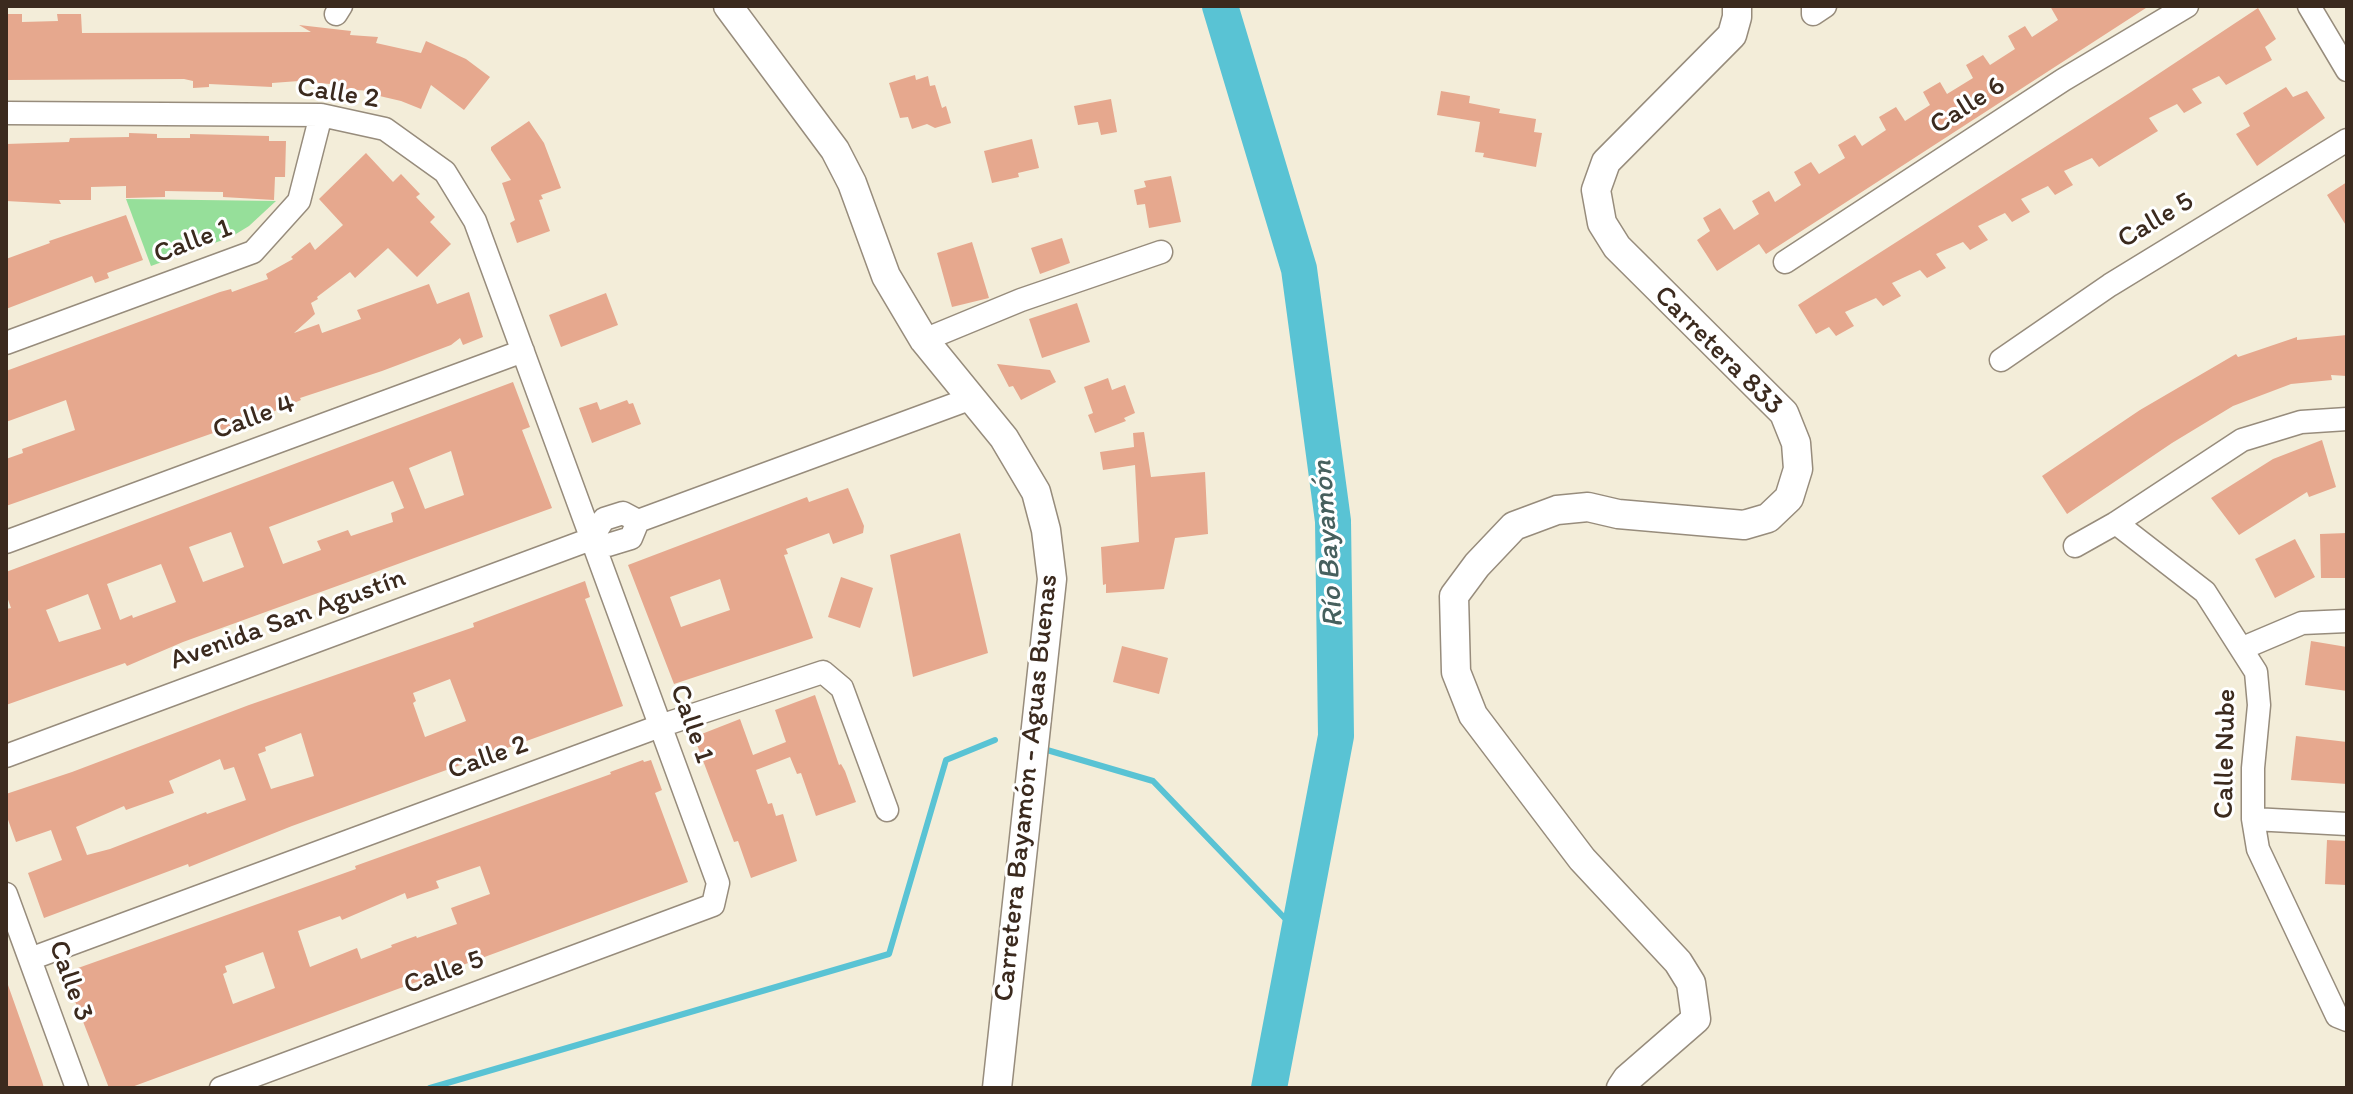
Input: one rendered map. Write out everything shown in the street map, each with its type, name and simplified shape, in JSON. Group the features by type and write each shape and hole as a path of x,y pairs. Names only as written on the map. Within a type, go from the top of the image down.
{"street":[{"name":"Carretera Bayamón - Aguas Buenas","path":"728,6 835,150 852,183 886,276 924,340 1004,438 1036,492 1046,530 1052,579 997,1088"},
{"name":"Carretera 833","path":"1621,1088 1627,1079 1696,1019 1691,983 1678,962 1582,859 1473,715 1456,672 1454,596 1477,565 1514,526 1557,510 1588,507 1618,514 1744,525 1768,518 1789,498 1798,469 1796,443 1784,413 1617,247 1602,223 1596,190 1606,162 1732,35 1737,6"},
{"name":"Calle 6","path":"1785,262 2063,80 2187,6"},
{"path":"2309,6 2347,70"},
{"name":"Calle 2","path":"6,113 321,115 385,129 445,172 475,221 591,539"},
{"name":"Calle 1","path":"6,343 253,252 299,201 321,115"},
{"name":"Calle 5","path":"2001,360 2110,285 2347,140"},
{"path":"924,340 1021,300 1161,252"},
{"name":"Calle 4","path":"6,542 523,351"},
{"name":"Avenida San Agustín","path":"6,756 591,539 608,545 631,538 638,521 972,398"},
{"path":"2075,546 2116,523 2242,440 2301,422 2347,419"},
{"name":"Calle Nube","path":"2116,523 2205,592 2256,672 2259,705 2253,768 2253,819 2258,849 2337,1016 2347,1020"},
{"name":"Calle 1","path":"591,539 718,883 713,905 688,914"},
{"path":"2243,648 2302,623 2347,621"},
{"name":"Calle 2","path":"30,959 660,726 823,672 842,688 887,810"},
{"path":"2253,819 2347,824"},
{"name":"Calle 3","path":"6,894 77,1088"},
{"name":"Calle 5","path":"221,1088 688,914"}],"green space":[{"path":"126,199 276,201 249,226 231,237 151,266"}],"building":[{"path":"2050,6 2149,6 1766,254 1759,244 1717,271 1697,240 1710,231 1703,218 1720,208 1734,230 1759,214 1752,201 1769,191 1775,202 1801,185 1794,172 1811,162 1819,174 1845,158 1838,145 1855,135 1862,146 1886,130 1879,117 1896,107 1905,121 1930,105 1923,92 1940,82 1947,94 1973,78 1966,65 1983,55 1990,65 2015,49 2008,36 2025,26 2032,37 2058,20"},
{"path":"2258,8 2276,39 2265,47 2272,60 2226,85 2219,76 2192,89 2202,103 2184,113 2177,104 2149,118 2158,131 2099,167 2092,158 2064,171 2073,185 2055,195 2048,186 2021,199 2030,212 2012,222 2005,213 1978,226 1988,240 1970,250 1963,242 1936,254 1946,268 1927,278 1920,270 1892,283 1901,296 1883,306 1876,298 1845,312 1854,326 1836,336 1829,327 1816,334 1798,305"},
{"path":"6,14 22,14 22,22 58,21 57,14 81,14 82,33 311,32 299,25 351,31 350,35 378,37 376,43 421,53 426,41 466,59 490,77 464,110 431,85 421,109 371,94 372,91 299,81 272,83 272,87 209,84 209,87 193,88 193,81 184,79 6,80"},
{"path":"915,75 916,80 928,76 930,86 935,85 942,108 946,106 951,123 935,128 927,124 912,129 908,117 900,118 889,83"},
{"path":"2286,87 2293,97 2307,91 2325,118 2257,166 2236,134 2250,126 2243,113"},
{"path":"1441,91 1470,96 1469,103 1500,109 1499,113 1536,119 1534,132 1542,133 1536,167 1483,157 1484,153 1475,152 1480,122 1437,115"},
{"path":"1111,99 1117,132 1101,135 1098,122 1078,125 1074,106"},
{"path":"529,121 544,143 561,188 541,195 543,199 539,200 550,231 517,243 510,223 515,220 502,183 511,180 491,147"},
{"path":"129,133 157,134 157,138 190,138 190,134 269,136 269,141 286,141 285,177 275,177 274,200 223,197 223,192 165,191 165,197 126,198 126,186 91,187 91,200 59,200 61,204 6,201 6,144 129,137"},
{"path":"1032,139 1039,168 1018,173 1019,177 992,183 984,151"},
{"path":"366,153 393,182 401,174 420,194 416,197 435,217 430,222 451,244 417,277 388,248 355,278 350,272 317,297 311,303 315,314 294,333 319,324 322,333 361,319 357,310 429,284 437,304 469,292 483,337 463,345 460,338 451,345 300,398 270,413 6,506 6,459 23,453 22,449 75,430 66,400 6,422 6,371 220,292 231,289 232,292 268,279 266,274 293,259 291,257 310,242 315,250 343,225 319,199"},
{"path":"1171,176 1181,222 1149,228 1145,204 1137,205 1134,190 1146,187 1144,181"},
{"path":"2347,182 2347,227 2327,195"},
{"path":"126,215 143,260 107,273 109,278 95,283 92,276 6,309 6,259"},
{"path":"1062,238 1070,263 1040,274 1031,248"},
{"path":"972,242 989,298 952,307 937,253"},
{"path":"606,293 618,325 561,347 549,315"},
{"path":"1077,303 1090,342 1042,358 1029,319"},
{"path":"2347,335 2347,376 2331,375 2332,380 2291,384 2233,406 2067,514 2042,476 2140,410 2236,354 2238,357 2297,337 2297,340"},
{"path":"997,364 1050,370 1056,382 1021,400 1013,386 1009,387"},
{"path":"1108,378 1112,390 1125,385 1135,413 1124,418 1126,421 1095,433 1088,415 1093,413 1084,387"},
{"path":"513,382 530,427 522,430 552,508 183,642 127,666 125,663 6,705 6,609 11,608 6,594 6,572","holes":["451,451 464,495 425,509 409,468","393,481 404,508 391,513 393,522 351,536 348,530 317,541 321,550 283,564 269,527","231,532 244,567 203,582 189,547","161,564 176,602 120,620 107,584","88,594 101,629 59,642 46,610"]},
{"path":"627,400 629,404 633,403 641,424 592,443 579,408 597,402 600,410"},
{"path":"1144,432 1151,477 1205,472 1208,534 1175,538 1164,589 1106,593 1101,547 1139,542 1135,465 1103,470 1100,452 1134,447 1133,433"},
{"path":"2322,440 2336,487 2309,497 2307,492 2239,535 2211,498 2273,459"},
{"path":"848,488 864,526 863,533 833,544 829,533 786,549 788,554 784,555 813,638 674,684 628,565 807,497 809,502","holes":["720,579 730,610 681,627 670,597"]},
{"path":"960,533 988,653 913,677 890,555"},
{"path":"2347,533 2345,578 2321,578 2320,534"},
{"path":"2295,539 2315,577 2275,598 2255,559"},
{"path":"841,577 873,588 860,628 828,617"},
{"path":"585,581 590,597 585,599 623,706 44,918 28,873 62,860 51,830 16,842 6,814 6,794 474,627 473,623","holes":["450,679 466,721 425,737 413,703 416,701 413,693","301,733 314,776 271,789 258,754 266,751 265,747","220,759 224,770 234,767 246,800 87,855 76,827 124,806 126,810 174,793 169,781"]},
{"path":"2311,641 2347,647 2347,691 2305,685"},
{"path":"1122,646 1168,658 1159,694 1113,682"},
{"path":"815,695 839,765 845,771 856,802 816,816 801,773 797,774 790,757 756,770 768,804 772,803 776,816 783,814 797,861 751,878 694,737 740,719 753,755 786,742 775,710"},
{"path":"2296,736 2347,742 2347,784 2291,780"},
{"path":"651,760 662,790 655,793 688,882 129,1088 109,1088 64,973 356,869 355,866 610,772","holes":["480,866 490,894 451,908 457,924 391,945 361,959 357,948 310,967 298,931 340,916 342,920 405,893 407,899 439,888 436,881","263,952 275,988 233,1004 223,974 227,972 225,966"]},
{"path":"2327,840 2347,841 2347,885 2325,884"},
{"path":"8,985 44,1088 6,1088"}],"waterway":[{"name":"Río Bayamón","path":"1220,6 1299,269 1333,521 1336,736 1269,1088"},
{"path":"430,1088 889,954 946,760 995,740"},
{"path":"1047,750 1153,781 1299,933"}]}
